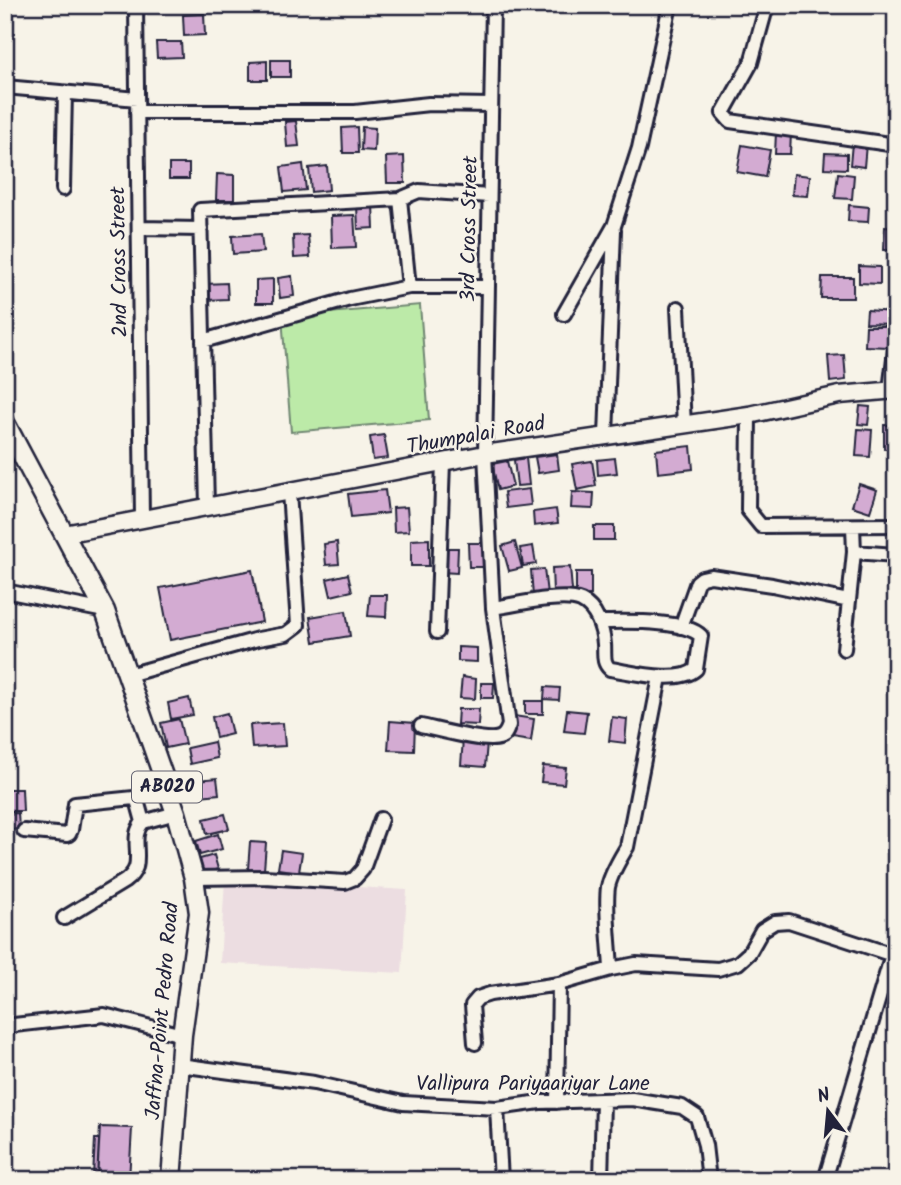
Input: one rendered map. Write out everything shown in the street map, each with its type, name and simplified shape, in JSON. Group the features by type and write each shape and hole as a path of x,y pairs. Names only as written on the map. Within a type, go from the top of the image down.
{"main road":[{"name":"Jaffna-Point Pedro Road","path":"5,423 105,611 176,813 194,878 199,913 182,1035 171,1180"}],"street":[{"name":"2nd Cross Street","path":"136,5 142,518"},
{"name":"3rd Cross Street","path":"421,726 467,737 498,739 504,735 509,724 493,608 485,454 492,5"},
{"path":"564,314 614,226 639,149 670,5"},
{"path":"767,5 751,63 723,113 730,121 896,145"},
{"path":"5,87 65,93 137,106 355,112 429,104 491,105"},
{"path":"63,189 65,93"},
{"path":"207,506 200,210 400,199 419,191 489,196"},
{"path":"400,199 408,287"},
{"path":"606,436 614,226"},
{"path":"139,228 201,229"},
{"path":"203,341 350,299 408,287 488,286"},
{"path":"678,308 684,425"},
{"path":"893,390 896,342"},
{"name":"Thumpalai Road","path":"64,534 485,454 749,415 839,395 893,390"},
{"path":"749,415 748,510 761,526 896,526"},
{"path":"437,632 443,462"},
{"path":"128,675 258,639 286,634 298,625 289,492"},
{"path":"845,649 854,552 853,526"},
{"path":"854,552 896,555"},
{"path":"681,627 697,582 711,576 849,601"},
{"path":"5,591 105,611"},
{"path":"493,608 559,598 582,601 600,622 606,667 660,677 686,676 696,669 701,636 696,631 641,621 600,622"},
{"path":"611,969 608,886 627,847 660,677"},
{"path":"24,831 66,835 71,830 75,804 134,798 144,821"},
{"path":"64,918 131,875 136,867 137,833 144,821 176,813"},
{"path":"194,878 264,877 345,882 355,878 363,869 381,819"},
{"path":"475,1043 472,1005 478,998 559,984 636,964 718,969 738,963 749,953 762,930 775,922 789,921 894,955"},
{"path":"825,1180 896,941"},
{"path":"557,1102 559,984"},
{"path":"5,1026 104,1015 182,1035"},
{"name":"Vallipura Pariyaariyar Lane","path":"179,1065 314,1083 403,1103 497,1108 540,1102 632,1100 682,1107 697,1118 705,1145 709,1180"},
{"path":"601,1180 603,1101"},
{"path":"497,1108 502,1180"}],"shaded area":[{"path":"225,879 407,890 402,973 220,963"}],"green space":[{"path":"420,305 429,420 291,432 282,317"}],"building":[{"path":"204,14 205,35 184,36 183,15"},
{"path":"156,42 181,42 182,57 157,58"},
{"path":"271,60 290,60 290,77 271,77"},
{"path":"267,61 267,80 250,80 250,62"},
{"path":"296,121 299,146 287,147 285,122"},
{"path":"357,127 358,153 343,153 342,128"},
{"path":"362,127 375,128 374,151 361,150"},
{"path":"776,132 791,133 790,154 775,154"},
{"path":"852,143 866,144 864,167 850,165"},
{"path":"742,145 770,150 765,177 737,172"},
{"path":"825,153 847,154 847,169 824,168"},
{"path":"404,156 405,183 387,183 386,157"},
{"path":"169,164 189,164 189,179 169,179"},
{"path":"303,164 306,190 284,192 281,167"},
{"path":"327,166 329,190 311,192 309,168"},
{"path":"838,173 854,175 852,199 835,198"},
{"path":"217,174 234,175 234,200 216,200"},
{"path":"794,174 810,176 808,196 792,195"},
{"path":"357,205 373,205 374,228 358,229"},
{"path":"849,205 869,207 868,222 848,221"},
{"path":"354,215 356,247 332,248 331,216"},
{"path":"885,227 896,228 896,250 884,250"},
{"path":"261,234 263,252 233,254 232,236"},
{"path":"308,235 310,257 294,258 293,236"},
{"path":"859,266 880,267 880,284 859,283"},
{"path":"292,276 294,296 280,298 278,278"},
{"path":"822,277 853,277 853,298 821,298"},
{"path":"273,279 273,303 256,303 256,280"},
{"path":"227,283 228,299 206,300 204,284"},
{"path":"867,310 892,312 891,324 866,323"},
{"path":"866,326 889,326 888,347 865,346"},
{"path":"844,355 846,380 830,382 828,356"},
{"path":"860,406 870,407 868,425 858,424"},
{"path":"884,425 896,425 896,449 884,449"},
{"path":"858,429 872,430 870,457 856,456"},
{"path":"384,435 388,458 373,460 370,437"},
{"path":"691,446 693,469 658,473 656,450"},
{"path":"557,454 559,470 538,473 535,457"},
{"path":"526,458 529,485 517,486 514,460"},
{"path":"615,458 617,473 598,475 597,460"},
{"path":"507,461 513,486 498,490 492,464"},
{"path":"592,461 596,486 577,490 572,464"},
{"path":"859,484 877,490 870,512 852,506"},
{"path":"529,489 531,505 506,508 504,492"},
{"path":"385,490 388,513 351,517 348,494"},
{"path":"572,492 594,493 593,509 571,508"},
{"path":"407,507 409,531 394,532 393,508"},
{"path":"556,509 558,523 534,526 533,512"},
{"path":"594,526 614,526 614,540 594,540"},
{"path":"429,539 429,566 411,566 411,540"},
{"path":"337,542 339,564 326,565 324,544"},
{"path":"515,542 522,568 509,571 502,546"},
{"path":"468,543 484,543 484,567 469,567"},
{"path":"533,546 536,564 523,566 520,548"},
{"path":"442,548 458,548 457,573 441,572"},
{"path":"570,567 572,590 553,592 552,568"},
{"path":"544,569 547,594 533,596 531,570"},
{"path":"252,570 262,622 170,640 160,588"},
{"path":"576,572 591,572 591,595 576,595"},
{"path":"348,574 352,591 331,596 327,579"},
{"path":"370,595 387,595 386,617 368,616"},
{"path":"346,611 350,636 314,642 310,617"},
{"path":"458,647 477,648 477,662 458,661"},
{"path":"462,677 476,679 475,699 460,698"},
{"path":"481,683 494,683 493,698 481,698"},
{"path":"545,687 560,688 559,700 544,699"},
{"path":"189,698 193,715 171,719 168,703"},
{"path":"525,701 543,701 543,714 525,714"},
{"path":"458,709 479,709 478,725 457,724"},
{"path":"567,710 587,712 584,733 564,731"},
{"path":"227,713 232,734 216,738 212,717"},
{"path":"514,716 534,719 531,741 511,738"},
{"path":"612,717 627,719 625,743 609,741"},
{"path":"179,719 185,744 166,748 161,723"},
{"path":"390,721 415,723 414,751 388,750"},
{"path":"283,723 285,746 252,748 250,725"},
{"path":"463,739 487,742 485,767 461,765"},
{"path":"214,742 217,758 190,764 187,748"},
{"path":"543,766 566,768 564,784 541,782"},
{"path":"217,778 219,794 190,797 188,781"},
{"path":"7,789 22,789 23,811 8,811"},
{"path":"18,813 19,829 5,830 5,814"},
{"path":"225,814 229,829 207,834 204,819"},
{"path":"218,834 222,849 200,855 196,841"},
{"path":"250,842 266,843 264,870 248,869"},
{"path":"281,850 302,853 299,872 278,869"},
{"path":"214,855 218,869 204,873 200,859"},
{"path":"100,1127 132,1128 129,1180 97,1180"},
{"path":"95,1139 99,1139 97,1177 93,1177"}]}
